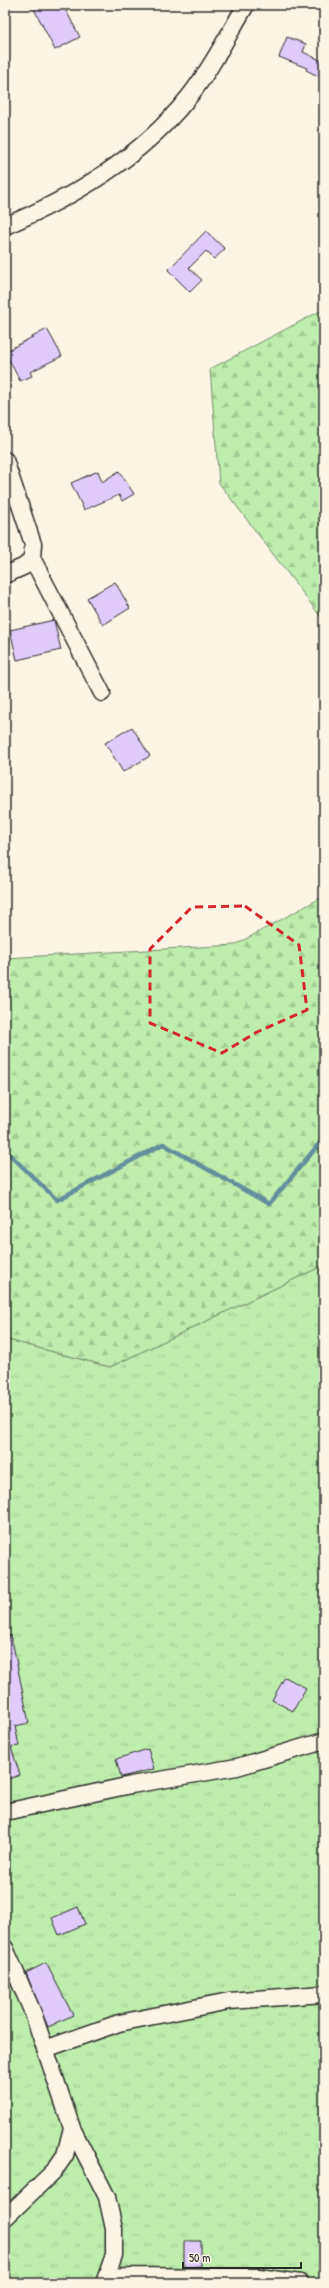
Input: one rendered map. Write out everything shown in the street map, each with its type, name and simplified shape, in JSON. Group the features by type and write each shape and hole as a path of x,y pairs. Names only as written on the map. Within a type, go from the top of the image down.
{"street":[{"path":"5,226 39,212 102,177 152,138 188,98 246,5"},
{"path":"5,460 33,544 32,558 102,693"},
{"path":"5,575 25,566 32,558"},
{"path":"5,1812 131,1785 237,1767 324,1742"},
{"path":"5,1948 33,2013 72,2128 107,2197 114,2229 114,2254 106,2280 259,2277 300,2283"},
{"path":"45,2049 119,2023 229,2001 323,1994"},
{"path":"5,2218 54,2171 65,2155 72,2128"}],"highlighted area":[{"path":"245,906 299,945 307,1010 257,1032 222,1053 150,1023 150,949 192,907"}],"green space":[{"path":"324,309 324,621 219,483 210,369"},
{"path":"324,896 324,1265 110,1367 5,1339 5,958 235,945"},
{"path":"324,1265 324,2283 5,2283 5,1339 110,1367"}],"building":[{"path":"32,5 63,5 80,37 55,50"},
{"path":"287,37 306,44 303,52 324,62 324,79 306,70 307,68 279,57"},
{"path":"206,231 225,249 214,259 206,251 189,268 202,280 190,292 168,270"},
{"path":"47,329 62,356 30,372 32,376 20,381 5,352"},
{"path":"98,471 102,482 119,471 134,494 122,501 119,495 84,510 71,483"},
{"path":"115,582 130,608 103,625 87,598"},
{"path":"54,620 61,650 17,660 10,630"},
{"path":"132,727 150,756 123,772 105,743"},
{"path":"11,1635 29,1723 15,1726 19,1746 11,1747 20,1775 5,1780 5,1636"},
{"path":"285,1677 306,1688 293,1711 272,1700"},
{"path":"148,1749 154,1769 121,1777 116,1759"},
{"path":"78,1907 85,1924 59,1935 52,1918"},
{"path":"46,1963 73,2015 48,2027 26,1973"},
{"path":"184,2241 201,2241 201,2266 184,2267"}],"waterway":[{"path":"5,1150 57,1200 163,1144 269,1204 324,1138"}]}
